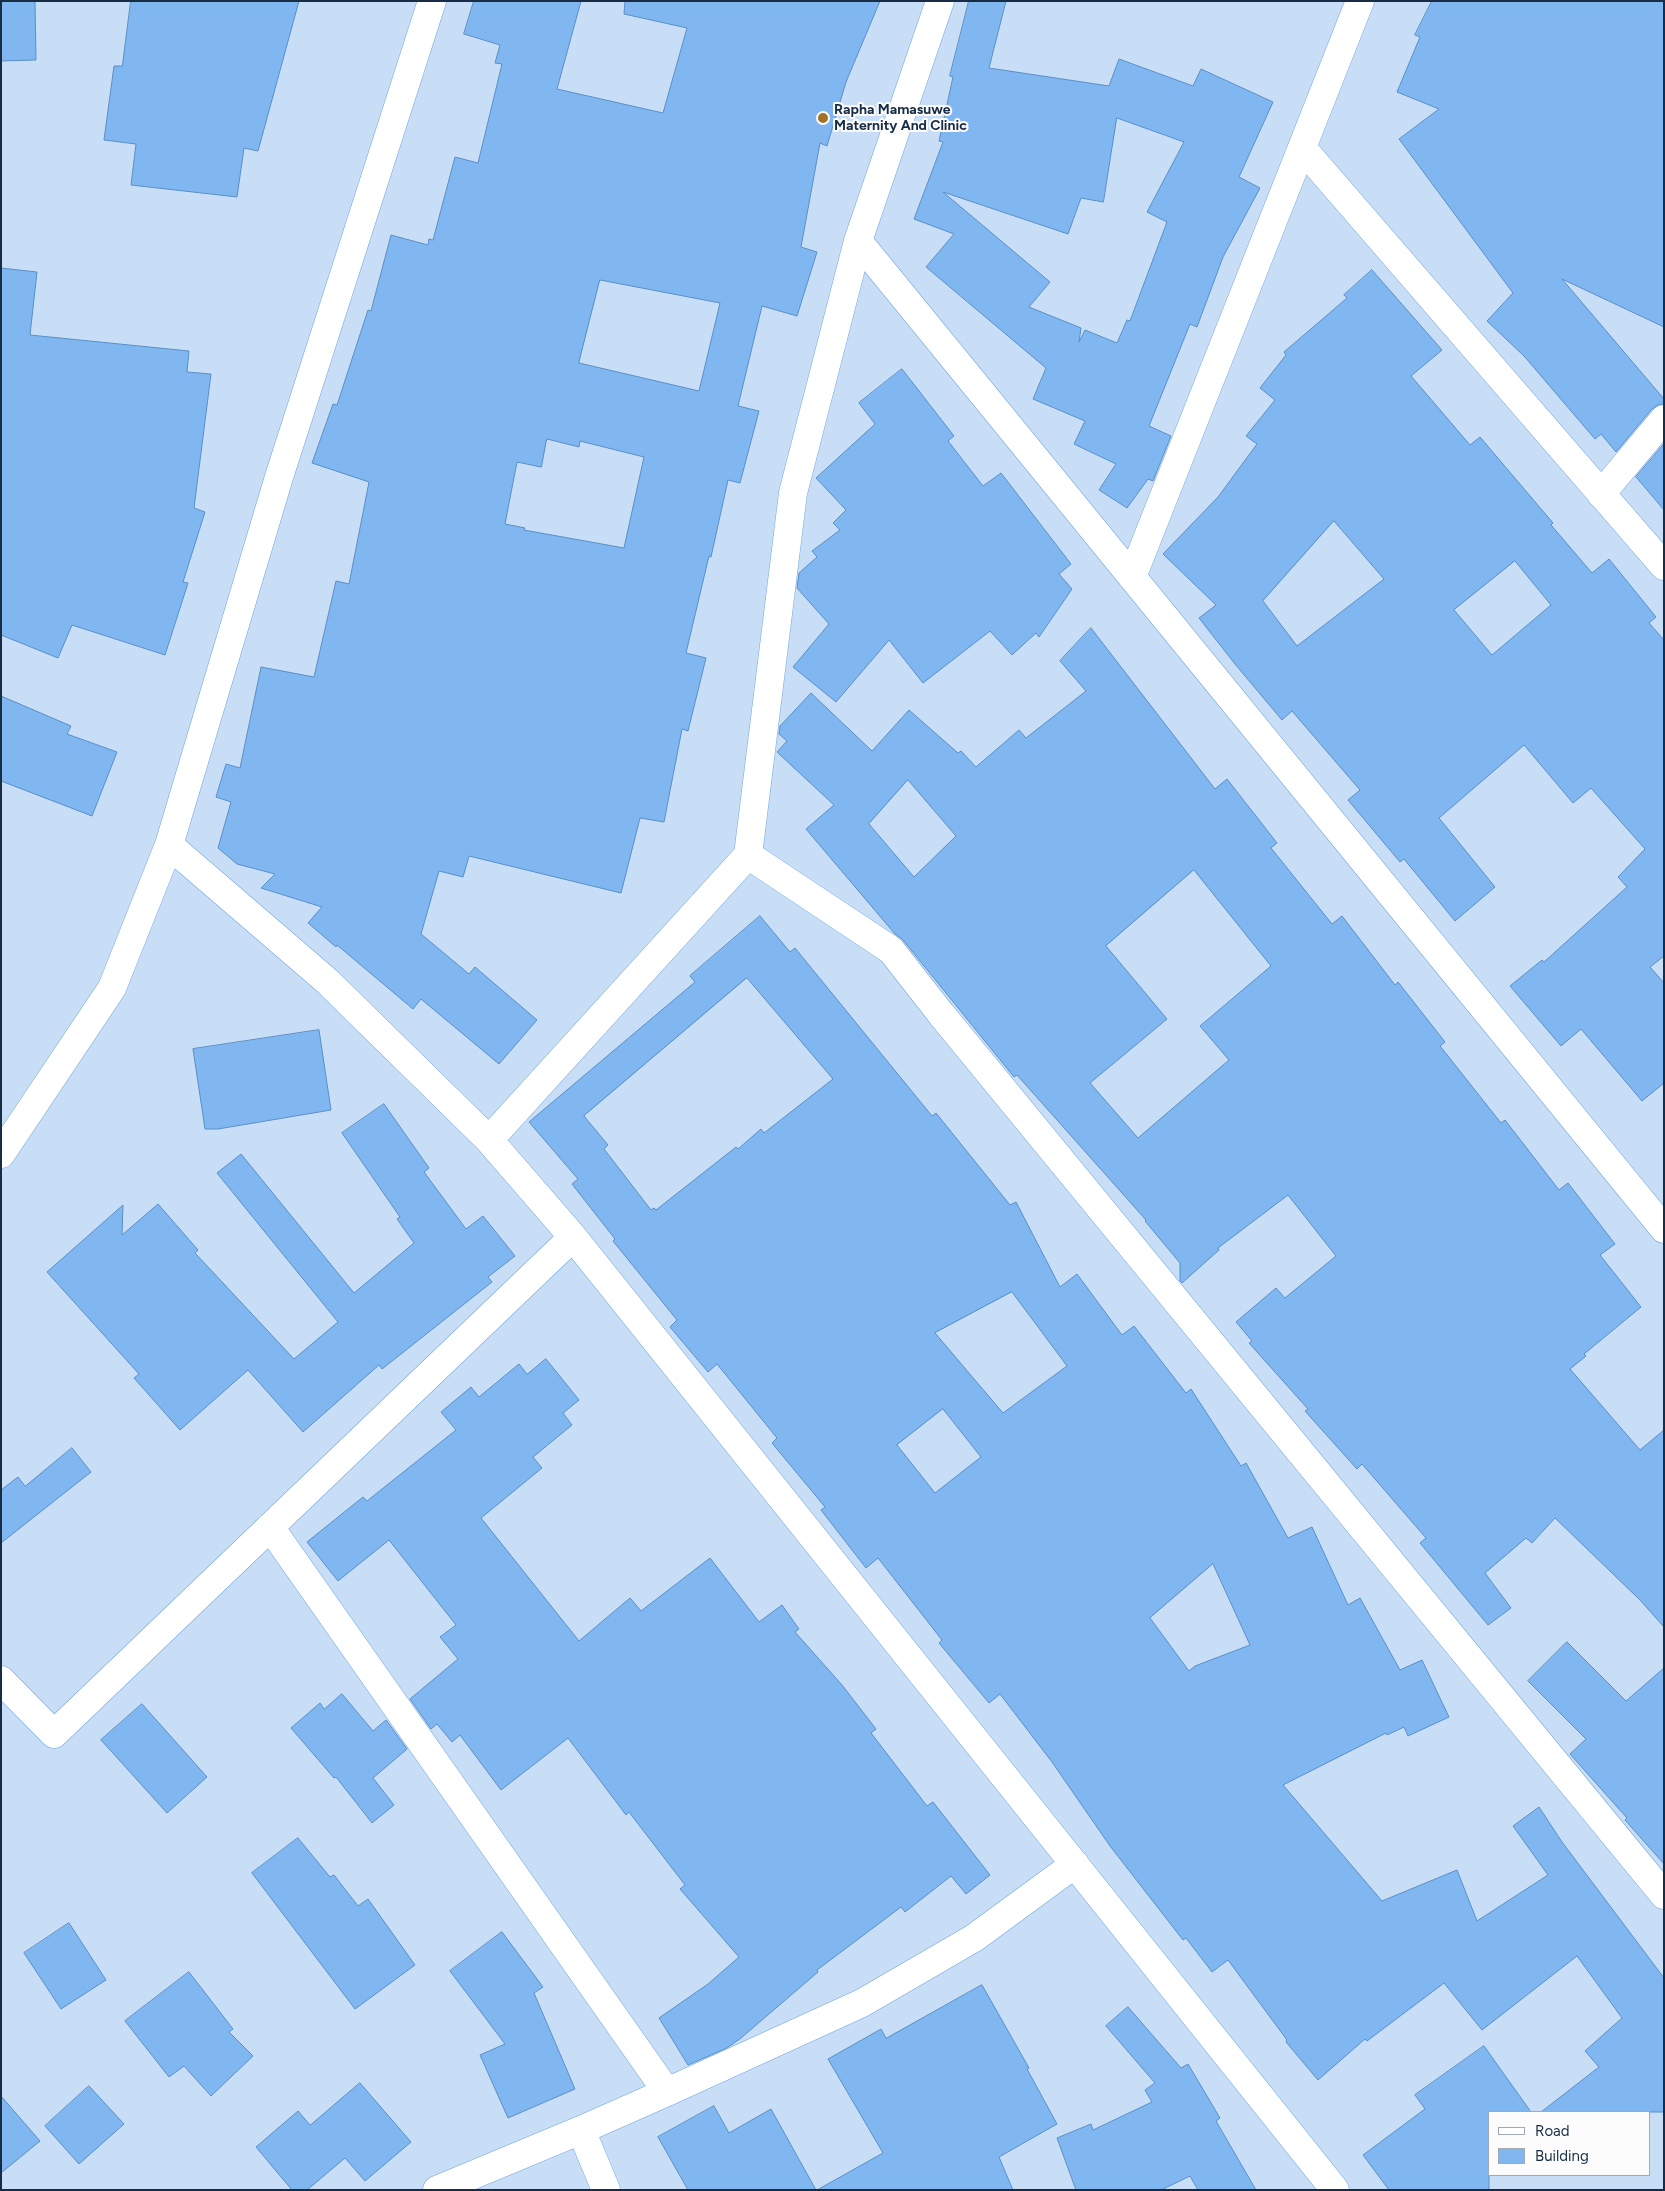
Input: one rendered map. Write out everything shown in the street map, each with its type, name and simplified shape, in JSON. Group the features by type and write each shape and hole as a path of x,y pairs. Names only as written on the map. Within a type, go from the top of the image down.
{"street":[{"path":"1,1154 112,988 169,845 279,477 432,1"},
{"path":"490,1140 748,855 793,493 858,241 940,1"},
{"path":"1132,577 1360,1"},
{"path":"1303,149 1664,566"},
{"path":"858,241 1664,1229"},
{"path":"1601,494 1664,419"},
{"path":"169,845 327,982 490,1140 573,1237 1335,2190"},
{"path":"748,855 891,950 947,1021 1664,1895"},
{"path":"1,1680 54,1734 573,1237"},
{"path":"270,1527 667,2092"},
{"path":"436,2190 581,2130 862,2003 974,1938 1075,1864"},
{"path":"581,2130 606,2190"}],"building":[{"path":"1,1 35,1 36,60 1,61"},
{"path":"131,1 299,1 258,151 244,148 237,197 131,185 136,144 104,140 114,66 122,66"},
{"path":"474,1 581,1 557,89 663,113 687,28 624,14 625,1 880,1 846,82 827,146 820,143 801,247 817,252 797,316 762,306 738,406 759,411 740,483 728,480 711,557 709,556 686,653 706,658 688,731 682,729 664,822 640,818 621,893 469,856 463,877 439,871 421,934 469,974 475,967 537,1020 499,1064 421,999 413,1009 308,923 322,907 261,888 275,874 237,864 218,848 231,802 216,797 226,764 240,768 261,667 314,677 336,581 349,584 369,482 312,463 333,404 337,405 368,310 371,311 391,235 428,245 429,239 433,240 455,157 478,163 502,64 495,63 500,45 464,34","holes":["600,280 720,303 699,391 579,363","547,439 579,447 580,441 644,457 624,548 524,530 525,528 505,524 517,462 541,467"]},
{"path":"969,1 1006,1 989,68 1109,86 1119,59 1193,86 1201,69 1273,102 1239,177 1260,188 1223,257 1197,327 1190,324 1149,426 1171,436 1153,481 1148,479 1127,508 1099,490 1116,464 1074,444 1085,421 1033,399 1046,368 926,267 954,234 914,219 943,142 939,141 953,77 950,76","holes":["1117,118 1184,142 1147,212 1167,222 1130,321 1127,320 1117,343 1085,330 1079,342 1081,328 1029,307 1050,282 943,192 1068,234 1081,198 1103,202"]},
{"path":"1432,1 1664,1 1664,327 1562,279 1664,399 1664,404 1652,409 1616,452 1601,434 1595,439 1524,356 1487,321 1513,293 1399,139 1439,109 1397,92 1420,37 1415,35"},
{"path":"1,268 37,272 30,335 189,351 187,372 211,374 194,508 205,512 183,582 188,583 165,655 72,625 58,658 1,635"},
{"path":"1372,270 1442,350 1411,376 1470,445 1480,437 1553,523 1551,525 1592,573 1609,559 1656,617 1649,623 1664,640 1664,956 1650,967 1664,983 1664,1083 1642,1101 1581,1029 1561,1046 1510,986 1542,960 1544,962 1627,887 1618,877 1645,849 1591,788 1573,803 1524,745 1439,818 1495,887 1455,921 1404,859 1400,862 1348,800 1360,790 1292,711 1282,720 1235,664 1199,618 1216,605 1163,554 1218,497 1257,444 1246,436 1275,400 1260,388 1286,355 1284,352 1347,298 1344,295","holes":["1334,521 1384,579 1297,646 1263,601","1515,561 1551,605 1492,655 1454,610"]},
{"path":"902,369 954,436 948,441 983,486 1001,473 1071,564 1059,574 1072,589 1039,637 1036,633 1012,655 990,631 923,683 889,640 836,702 793,667 829,624 797,588 799,573 817,557 812,551 840,530 833,523 846,510 816,478 875,424 859,403"},
{"path":"1664,444 1664,510 1636,477"},
{"path":"1091,628 1215,789 1227,779 1277,843 1271,848 1332,924 1342,916 1395,985 1398,982 1445,1042 1440,1046 1501,1123 1505,1120 1559,1190 1568,1183 1615,1244 1600,1255 1641,1307 1584,1354 1586,1356 1570,1369 1640,1450 1664,1430 1664,1627 1640,1600 1555,1518 1532,1543 1526,1538 1485,1573 1511,1608 1488,1625 1420,1543 1426,1538 1362,1464 1357,1469 1305,1411 1308,1409 1249,1343 1252,1341 1236,1322 1276,1288 1285,1298 1336,1256 1288,1195 1218,1248 1219,1250 1182,1283 1180,1281 1180,1263 1146,1220 1017,1075 1014,1077 903,940 895,934 806,829 834,805 777,752 787,741 779,734 780,726 811,693 872,751 909,710 958,753 961,751 976,767 1019,730 1026,738 1086,691 1060,661","holes":["908,780 956,836 914,877 869,824","1194,870 1271,966 1200,1026 1229,1060 1138,1138 1090,1083 1167,1019 1106,946"]},
{"path":"1,696 71,726 67,734 117,752 92,816 1,781"},
{"path":"760,916 790,952 795,948 932,1116 936,1113 1010,1205 1016,1202 1060,1287 1077,1274 1122,1335 1134,1326 1186,1393 1191,1389 1241,1466 1246,1463 1288,1538 1312,1527 1348,1605 1360,1598 1400,1670 1422,1660 1449,1717 1408,1736 1404,1727 1387,1735 1386,1733 1283,1785 1382,1901 1457,1870 1477,1921 1548,1875 1513,1826 1539,1807 1562,1842 1664,1978 1664,2112 1542,2111 1599,2067 1585,2051 1622,2018 1577,1956 1482,2030 1444,1983 1367,2041 1365,2039 1318,2080 1286,2042 1287,2040 1228,1960 1212,1972 1186,1938 1183,1940 1110,1846 1052,1762 1000,1694 989,1703 939,1643 942,1640 878,1558 866,1568 821,1510 825,1507 772,1443 777,1438 717,1364 708,1372 670,1327 677,1320 613,1241 615,1239 572,1184 578,1179 529,1122 695,982 690,976","holes":["747,978 833,1079 764,1133 761,1129 738,1149 736,1147 656,1210 654,1208 651,1210 604,1149 608,1145 584,1116","1012,1292 1067,1366 1003,1413 935,1333","943,1409 981,1457 935,1493 897,1445","1213,1564 1250,1645 1195,1666 1189,1671 1150,1618"]},
{"path":"319,1030 331,1110 218,1129 205,1129 193,1049"},
{"path":"384,1104 429,1168 424,1172 466,1229 483,1216 515,1256 488,1277 492,1282 382,1369 379,1365 303,1432 248,1370 180,1430 134,1378 139,1374 47,1272 123,1205 122,1235 158,1204 198,1250 195,1253 294,1359 338,1322 217,1173 241,1154 354,1293 414,1243 397,1219 400,1217 342,1133"},
{"path":"546,1359 579,1400 563,1413 572,1425 533,1457 542,1468 481,1518 579,1641 630,1598 641,1611 710,1558 759,1622 782,1605 799,1629 795,1632 842,1685 876,1729 871,1733 927,1806 933,1802 990,1875 966,1894 951,1876 905,1912 901,1907 817,1970 818,1972 741,2038 727,2048 688,2065 659,2018 708,1984 739,1957 680,1889 685,1885 629,1812 626,1815 568,1738 501,1790 460,1735 452,1742 437,1724 431,1729 410,1699 458,1659 440,1637 456,1625 389,1540 338,1581 307,1542 363,1497 367,1501 456,1430 441,1412 471,1387 479,1397 519,1364 527,1374"},
{"path":"72,1448 91,1472 1,1543 1,1490 18,1477 25,1486"},
{"path":"1567,1642 1626,1701 1664,1668 1664,1864 1625,1820 1627,1818 1570,1754 1586,1739 1528,1681"},
{"path":"342,1694 373,1731 386,1720 407,1749 373,1778 394,1805 372,1823 336,1777 334,1778 291,1728 320,1703 324,1709"},
{"path":"142,1704 207,1777 167,1813 101,1740"},
{"path":"298,1838 330,1877 334,1875 358,1906 368,1899 415,1965 355,2009 252,1873"},
{"path":"69,1923 106,1980 61,2009 24,1953"},
{"path":"502,1932 543,1987 534,1993 575,2089 508,2118 480,2055 505,2044 450,1971"},
{"path":"189,1972 233,2029 229,2032 253,2056 211,2096 184,2066 169,2077 125,2021"},
{"path":"982,1985 1029,2068 1027,2069 1057,2124 999,2157 1013,2190 817,2190 883,2153 828,2059 881,2029 886,2038"},
{"path":"1128,2007 1181,2068 1188,2064 1220,2118 1216,2121 1256,2190 1198,2190 1190,2176 1161,2190 1076,2190 1057,2138 1091,2124 1093,2130 1152,2102 1145,2090 1155,2083 1106,2026"},
{"path":"1484,2046 1530,2111 1488,2111 1489,2190 1389,2190 1363,2155 1425,2109 1415,2095"},
{"path":"360,2083 411,2142 365,2181 345,2158 307,2190 292,2190 256,2147 298,2111 310,2125"},
{"path":"89,2086 124,2124 79,2164 45,2126"},
{"path":"1,2096 40,2141 1,2173"},
{"path":"714,2106 729,2133 771,2109 816,2190 688,2190 658,2137"}],"place":[{"name":"Rapha Mamasuwe Maternity And Clinic","path":"823,118"}]}
